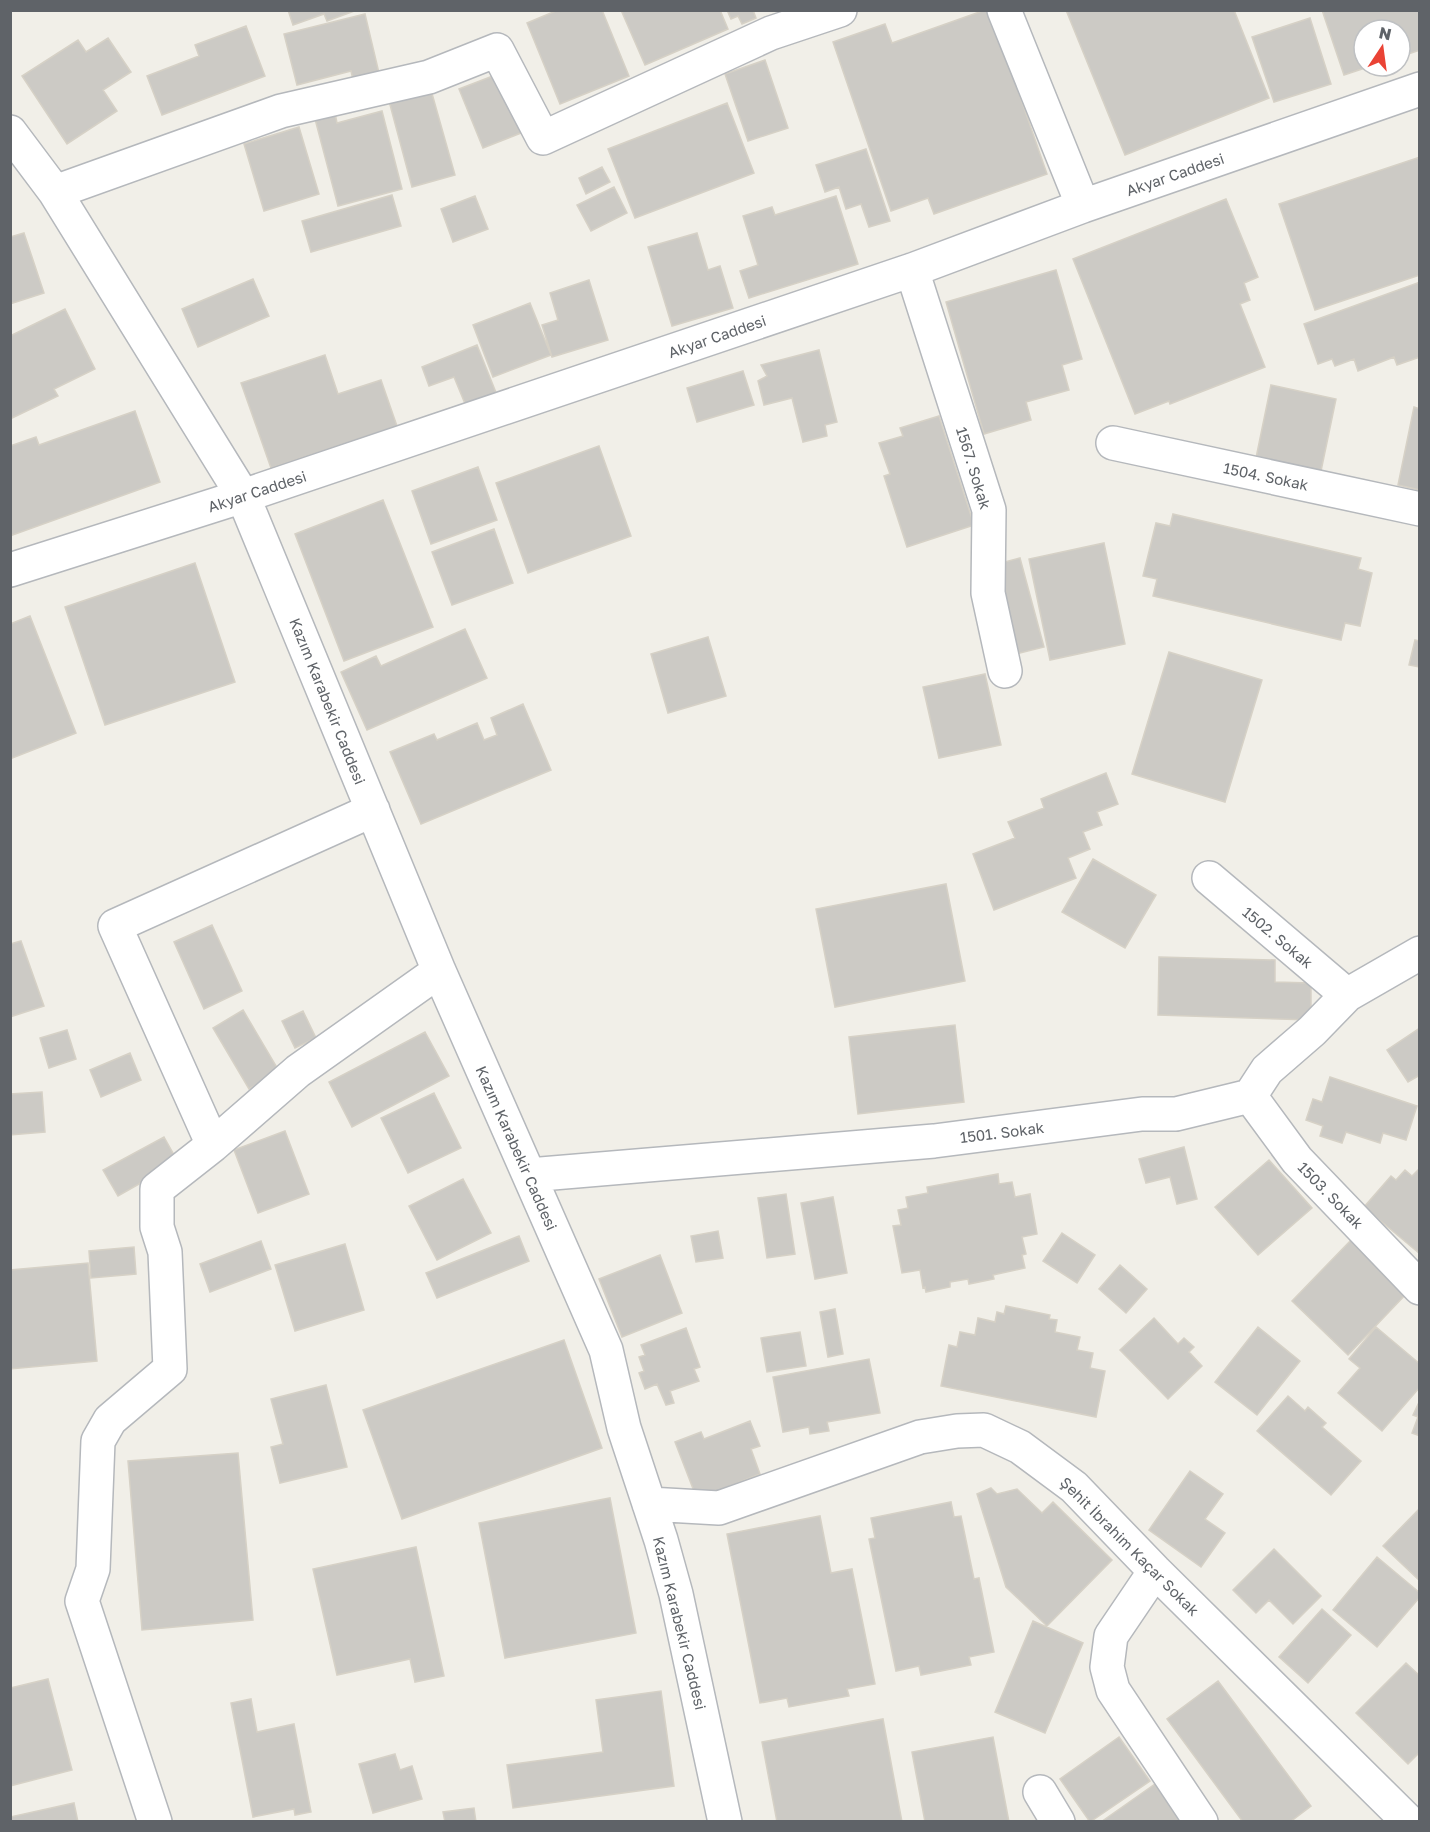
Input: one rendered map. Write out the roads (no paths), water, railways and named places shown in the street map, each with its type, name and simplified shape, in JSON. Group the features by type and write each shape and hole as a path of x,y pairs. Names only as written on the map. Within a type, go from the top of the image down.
{"street":[{"path":"55,192 281,111 429,77 497,50 543,138 771,33 840,10"},
{"path":"1004,10 1083,206"},
{"name":"Akyar Caddesi","path":"10,570 243,496 912,270 1083,206 1419,89"},
{"name":"Kazım Karabekir Caddesi","path":"10,132 55,192 243,496 440,971 606,1350 624,1428 661,1540 676,1594 725,1821"},
{"name":"1567. Sokak","path":"912,270 989,510 988,593 1005,671"},
{"name":"1504. Sokak","path":"1113,443 1419,509"},
{"path":"213,1145 115,926 373,810"},
{"name":"1502. Sokak","path":"1209,878 1347,995"},
{"path":"1250,1096 1267,1070 1312,1031 1347,995 1419,953"},
{"path":"155,1821 82,1601 93,1569 98,1441 110,1420 170,1369 165,1252 156,1227 157,1189 213,1145 298,1071 440,971"},
{"name":"1501. Sokak","path":"529,1175 934,1141 1142,1114 1176,1114 1250,1096"},
{"name":"1503. Sokak","path":"1250,1096 1297,1160 1419,1288"},
{"name":"Şehit İbrahim Kaçar Sokak","path":"649,1504 719,1508 920,1437 957,1431 984,1430 1020,1447 1074,1487 1155,1571 1409,1821"},
{"path":"1155,1571 1111,1636 1107,1667 1113,1690 1201,1821"},
{"path":"1040,1792 1058,1821"}]}
